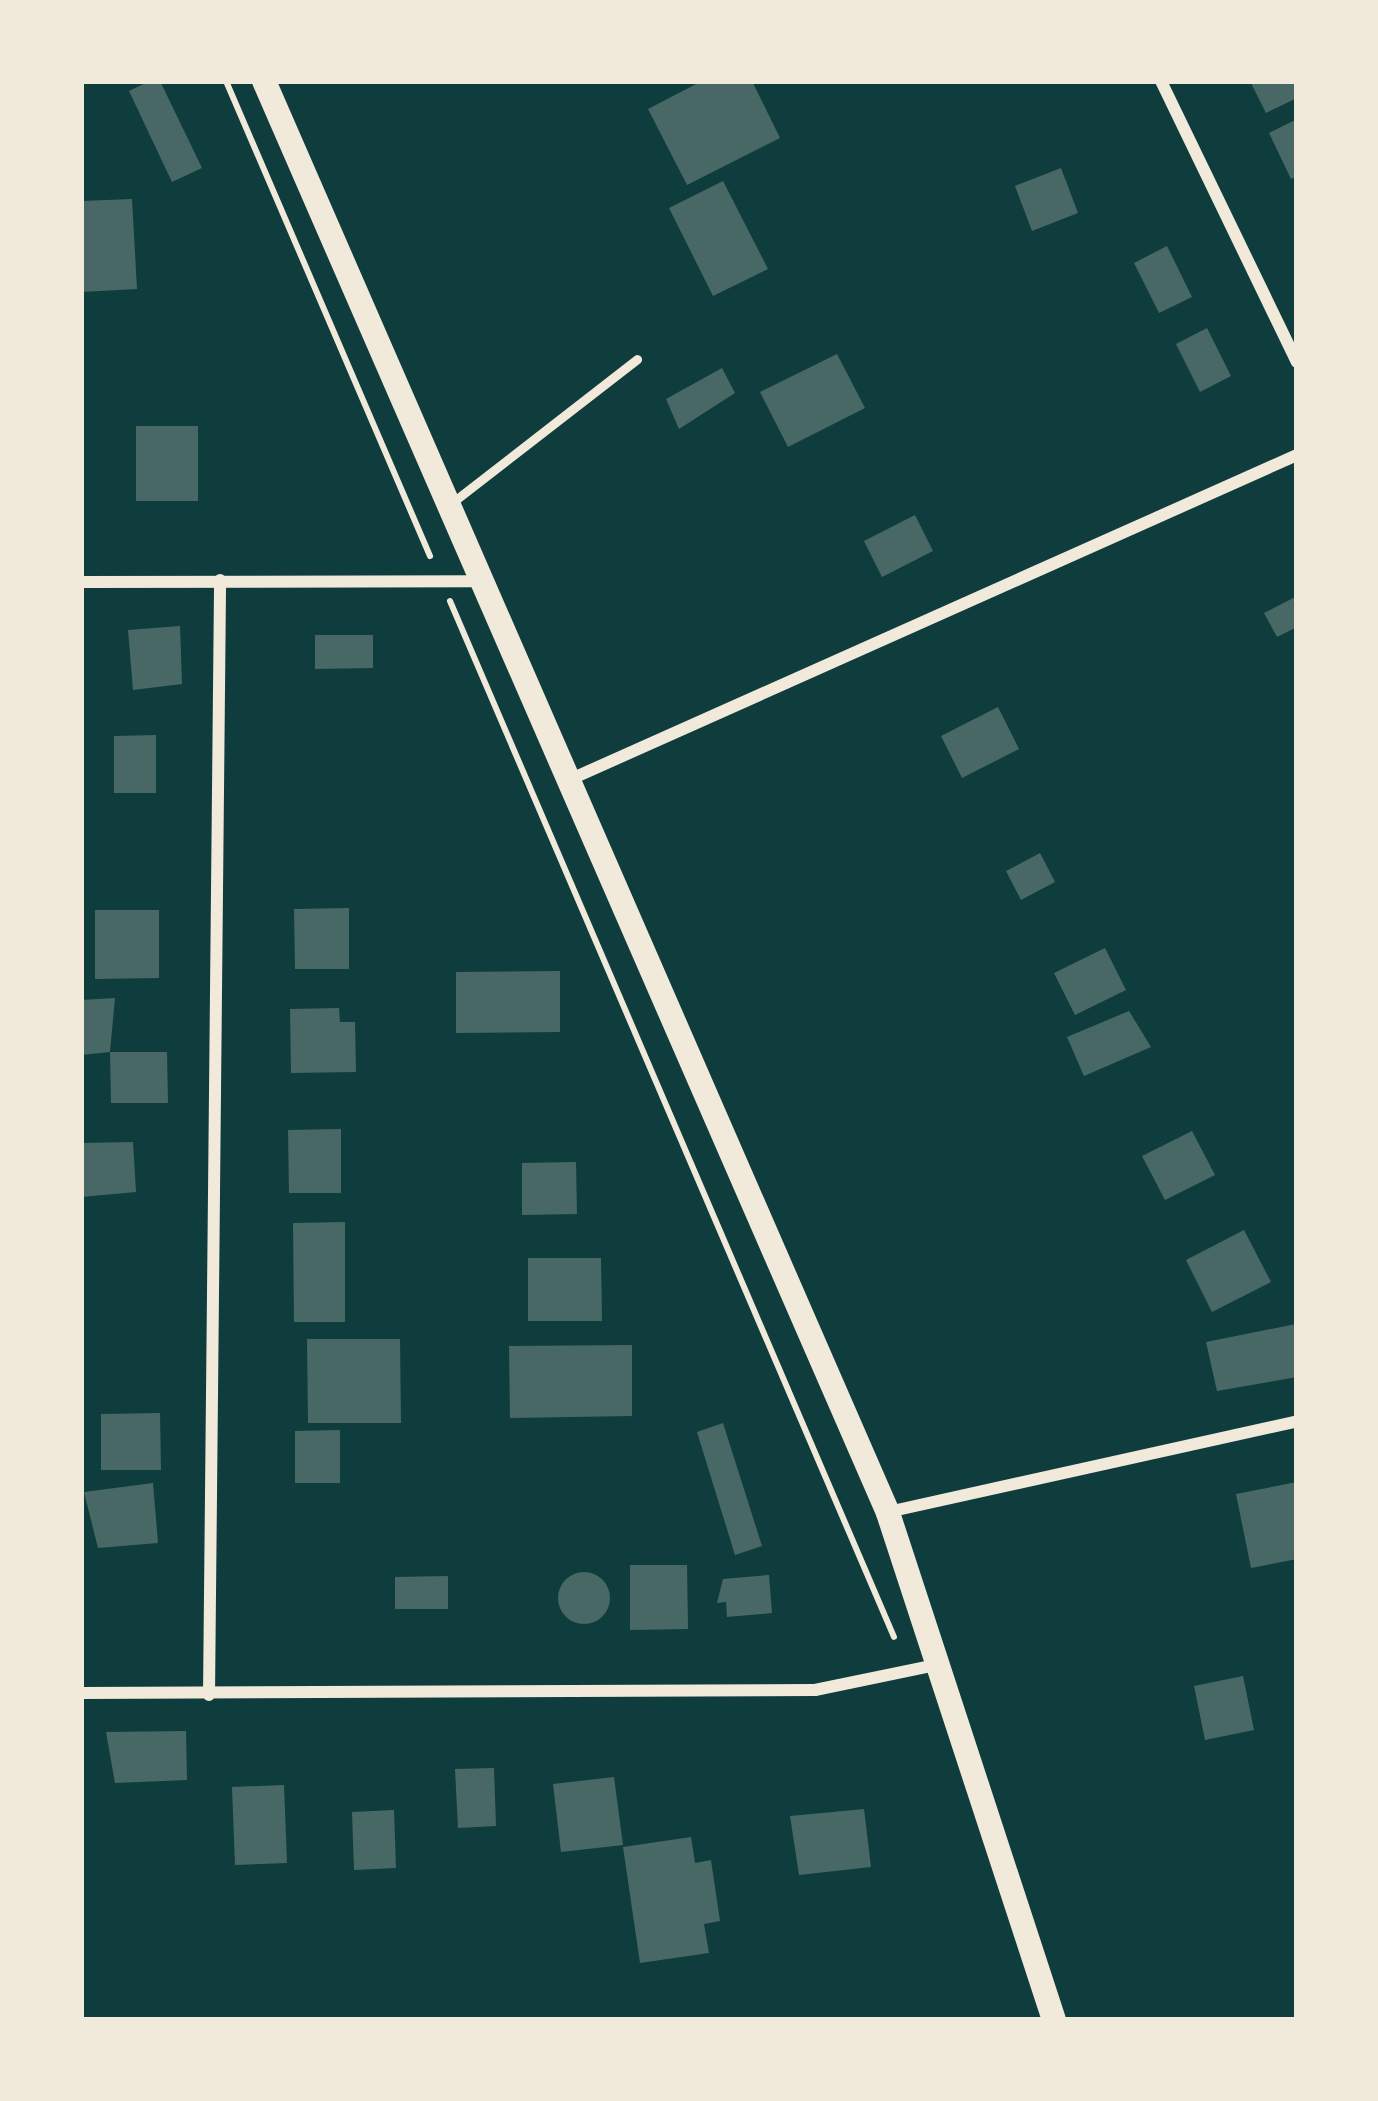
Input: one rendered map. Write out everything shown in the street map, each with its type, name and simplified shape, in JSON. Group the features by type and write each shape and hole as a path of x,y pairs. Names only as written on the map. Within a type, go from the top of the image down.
{"main road":[{"path":"264,81 445,508 571,778 888,1513 942,1664 1054,2020"}],"street":[{"path":"1161,81 1297,362"},
{"path":"571,778 1297,455"},
{"path":"209,1695 220,580"},
{"path":"81,582 478,581"},
{"path":"888,1513 1297,1421"},
{"path":"81,1693 815,1690 942,1664"}],"lane":[{"path":"445,508 637,359"}],"path":[{"path":"226,81 910,1674"}],"building":[{"path":"160,81 202,168 172,182 129,91"},
{"path":"702,81 752,81 780,138 687,185 648,109"},
{"path":"1250,81 1297,81 1297,98 1266,113"},
{"path":"1297,119 1297,176 1291,179 1269,133"},
{"path":"1061,168 1078,213 1032,231 1015,186"},
{"path":"723,181 768,269 713,296 669,208"},
{"path":"132,199 137,289 81,292 81,201"},
{"path":"1167,246 1192,297 1159,313 1134,263"},
{"path":"1207,328 1231,376 1200,392 1176,344"},
{"path":"837,354 865,408 788,447 760,392"},
{"path":"722,368 735,393 679,429 666,399"},
{"path":"136,426 198,426 198,501 136,501"},
{"path":"915,515 933,551 882,577 864,541"},
{"path":"1297,596 1297,627 1277,637 1264,613"},
{"path":"180,626 182,684 133,690 128,630"},
{"path":"315,635 373,635 373,668 315,669"},
{"path":"998,707 1019,749 962,778 941,736"},
{"path":"156,735 156,793 114,793 114,736"},
{"path":"1040,853 1055,882 1021,900 1006,871"},
{"path":"349,908 349,969 295,969 294,909"},
{"path":"95,910 159,910 159,978 95,979"},
{"path":"1105,948 1126,990 1075,1015 1054,973"},
{"path":"560,971 560,1032 456,1033 456,972"},
{"path":"115,998 110,1052 81,1055 81,1000"},
{"path":"339,1008 340,1022 355,1022 356,1072 291,1073 290,1009"},
{"path":"1129,1011 1151,1047 1084,1076 1067,1037"},
{"path":"110,1052 167,1052 168,1103 111,1103"},
{"path":"341,1129 341,1193 289,1193 288,1130"},
{"path":"1192,1131 1215,1175 1165,1200 1142,1156"},
{"path":"133,1142 136,1192 81,1197 81,1143"},
{"path":"576,1162 577,1214 522,1215 522,1163"},
{"path":"345,1222 345,1322 294,1322 293,1223"},
{"path":"1244,1230 1271,1282 1212,1312 1186,1260"},
{"path":"528,1258 601,1258 602,1321 528,1321"},
{"path":"1296,1324 1297,1377 1217,1391 1206,1342"},
{"path":"307,1339 400,1339 401,1423 308,1423"},
{"path":"632,1345 632,1416 510,1418 509,1346"},
{"path":"160,1413 161,1470 101,1470 101,1414"},
{"path":"723,1423 762,1546 735,1555 697,1432"},
{"path":"340,1430 340,1483 295,1483 295,1431"},
{"path":"1297,1482 1297,1559 1251,1568 1236,1494"},
{"path":"153,1483 158,1543 98,1548 84,1492"},
{"path":"630,1565 687,1565 688,1629 630,1630"},
{"path":"584,1572 602,1580 610,1598 602,1616 584,1624 566,1616 558,1598 566,1580"},
{"path":"769,1575 772,1613 727,1617 726,1602 717,1603 723,1579"},
{"path":"448,1576 448,1609 395,1609 395,1577"},
{"path":"1243,1676 1254,1730 1205,1740 1194,1686"},
{"path":"186,1731 187,1780 115,1783 106,1732"},
{"path":"494,1768 496,1826 458,1828 455,1769"},
{"path":"614,1777 623,1845 561,1852 553,1784"},
{"path":"284,1785 287,1863 235,1865 232,1787"},
{"path":"864,1809 871,1867 799,1875 790,1816"},
{"path":"394,1810 396,1868 354,1870 352,1812"},
{"path":"691,1837 695,1863 711,1860 720,1921 704,1924 709,1953 640,1963 623,1847"}]}
